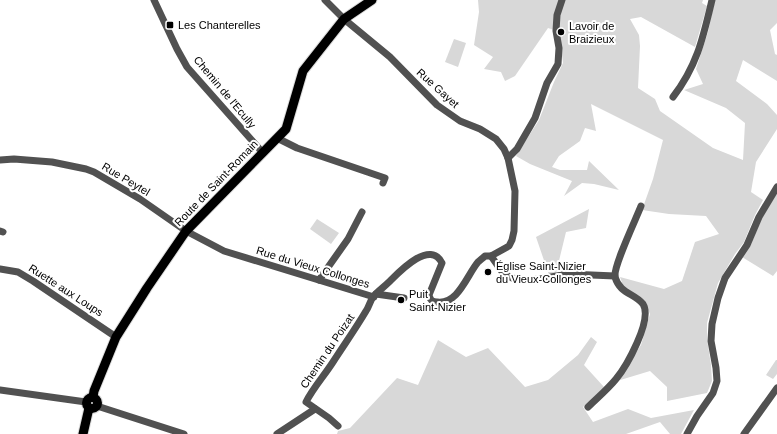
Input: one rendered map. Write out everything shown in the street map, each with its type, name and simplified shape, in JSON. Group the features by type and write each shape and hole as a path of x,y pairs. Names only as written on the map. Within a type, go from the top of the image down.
{"main road":[{"name":"Route de Saint-Romain","path":"83,434 94,390 116,336 147,288 186,231 286,129 303,71 344,19 372,0"}],"street":[{"name":"Chemin de l'Ecully","path":"154,0 187,67 263,153"},
{"name":"Rue Gayet","path":"325,0 344,19 390,57 438,105 460,121 480,128 496,140 504,149 508,158 515,191 514,231 512,240 508,246 490,256"},
{"path":"508,158 517,149 535,118 547,84 558,64 559,48 556,31 557,15 562,0"},
{"path":"673,97 682,85 699,52 712,0"},
{"path":"277,138 297,148 385,178 383,184"},
{"name":"Rue Peytel","path":"0,160 14,159 52,162 94,172 140,199 186,231"},
{"path":"687,434 713,393 717,381 711,341 712,324 718,298 725,278 747,245 759,217 777,187"},
{"path":"588,407 616,379 639,341 645,319 645,311 642,304 620,288 615,276 619,259 641,206"},
{"path":"319,280 348,239 362,212"},
{"name":"Rue du Vieux Collonges","path":"186,231 224,251 319,280 375,295 407,265 421,256 428,254 435,255 442,263 429,295 433,302 440,303 452,298 461,289 478,262 485,256 490,256"},
{"path":"490,256 503,273 512,278 522,280 540,279 568,274 615,276"},
{"name":"Ruette aux Loups","path":"0,269 18,272 116,336"},
{"path":"375,295 404,298"},
{"name":"Chemin du Poizat","path":"315,410 306,402 312,390 330,367 375,295"},
{"path":"744,434 777,388"},
{"path":"0,390 91,403 184,434"},
{"path":"277,434 315,410 330,418 338,426"}],"shaded area":[{"path":"478,0 560,0 554,30 548,28 515,76 505,81 501,72 484,69 493,57 474,45 479,12"},
{"path":"564,0 703,0 702,3 707,6 695,47 641,17 630,19 639,35 640,46 638,88 655,99 660,111 713,148 743,160 745,123 726,108 684,90 703,84 696,69 708,32 715,0 777,0 777,23 770,30 775,54 777,55 777,81 743,60 736,81 767,104 777,115 777,129 756,162 751,192 763,200 744,242 718,283 707,323 707,339 712,381 707,393 667,401 667,387 650,371 617,381 641,345 650,314 645,303 624,288 620,277 664,289 682,281 695,242 719,234 706,216 669,214 642,210 653,179 663,140 591,104 596,131 585,128 580,141 559,156 552,167 560,170 587,170 589,161 619,190 594,184 582,183 564,196 572,181 530,164 516,156 539,120 563,63 559,32 559,14"},
{"path":"454,39 466,43 458,67 445,62"},
{"path":"777,193 777,271 773,276 742,257 751,244 762,218"},
{"path":"589,209 586,228 566,232 556,273 549,275 536,237"},
{"path":"317,219 339,233 331,244 310,229"},
{"path":"591,337 597,342 584,365 604,387 583,407 593,422 628,409 651,418 694,410 681,434 670,434 660,422 626,434 337,434 338,431 350,428 397,378 418,385 438,340 466,357 488,348 525,387 548,380 578,355"},
{"path":"776,360 777,374 773,379 766,375"}],"place":[{"name":"Les Chanterelles","path":"170,25"},
{"name":"Lavoir de Braizieux","path":"561,32"},
{"name":"Église Saint-Nizier du Vieux-Collonges","path":"488,272"},
{"name":"Puit Saint-Nizier","path":"401,300"}]}
